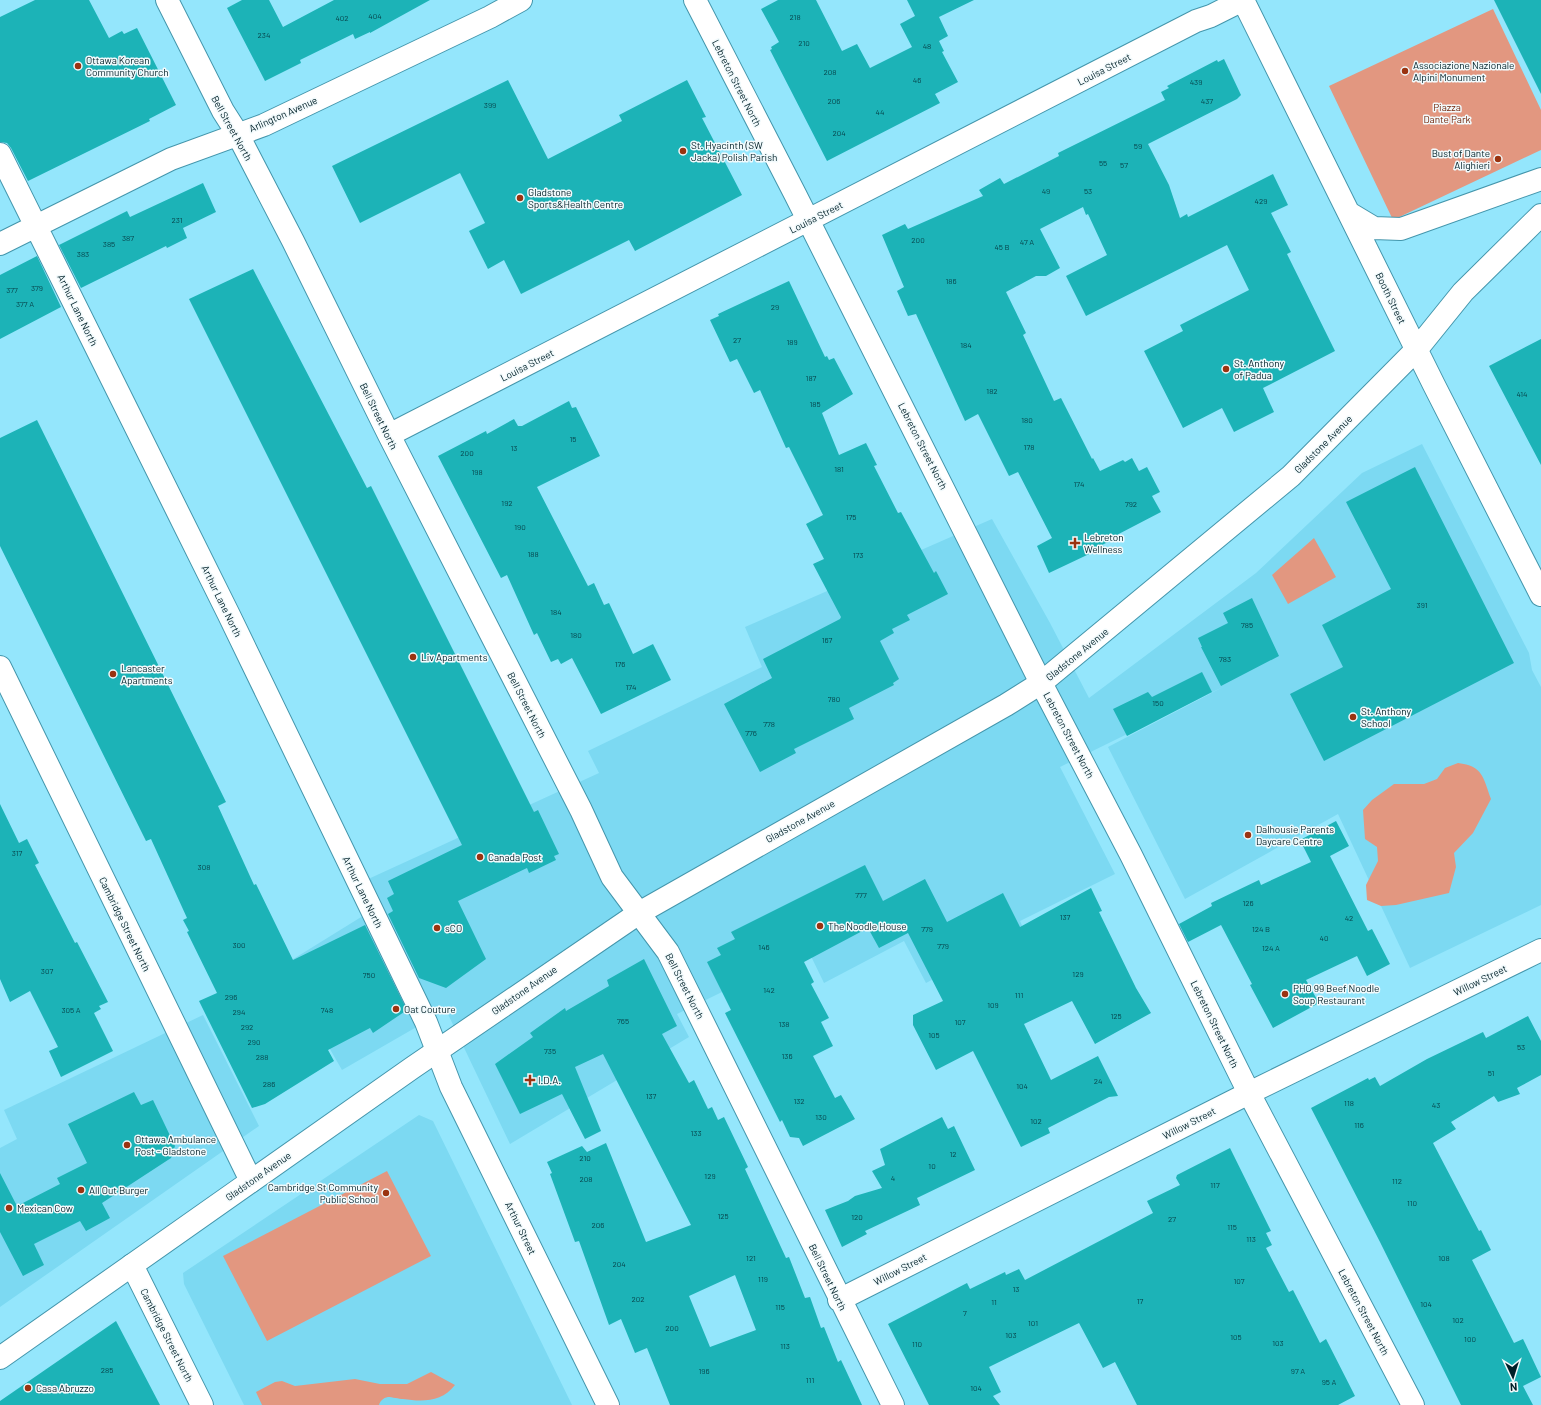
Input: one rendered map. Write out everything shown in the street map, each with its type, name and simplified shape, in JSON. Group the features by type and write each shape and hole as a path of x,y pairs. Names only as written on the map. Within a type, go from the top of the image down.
{"street":[{"name":"Bell Street North","path":"167,0 223,111 237,133 580,810 612,877 668,952 892,1405"},
{"name":"Arlington Avenue","path":"0,244 171,159 264,124 490,17 521,0"},
{"name":"Lebreton Street North","path":"695,0 808,220 1041,683 1131,855 1249,1093 1413,1405"},
{"name":"Louisa Street","path":"389,435 1196,21 1211,16 1243,0"},
{"name":"Booth Street","path":"1243,0 1541,595"},
{"name":"Arthur Lane North","path":"0,154 228,613 426,1022 437,1051"},
{"path":"1349,213 1374,228 1401,229 1541,179"},
{"name":"Gladstone Avenue","path":"0,1358 437,1051 639,913 1006,706 1041,683 1291,476 1417,349 1463,292 1541,215"},
{"name":"Cambridge Street North","path":"0,667 251,1181"},
{"name":"Willow Street","path":"840,1300 1249,1093 1541,950"},
{"name":"Arthur Street","path":"437,1051 451,1087 608,1405"},
{"name":"Cambridge Street North","path":"132,1265 202,1405"}],"shaded area":[{"path":"1422,444 1529,653 1532,670 1541,687 1541,905 1410,968 1338,814 1185,899 1108,747 1225,686 1060,767 1115,874 1020,921 1024,930 926,983 904,941 824,983 808,950 677,1014 689,1037 510,1144 446,1010 342,1070 282,966 366,914 353,886 599,773 588,751 762,667 745,627 992,519 1050,623 1089,698 1256,573 1362,473"},
{"path":"203,1015 259,1126 0,1307 0,1148 17,1139 4,1110"},
{"name":"Cambridge St Community Public School","path":"419,1115 433,1121 572,1405 244,1405 184,1284 183,1273"}],"green space":[{"name":"Piazza Dante Park","path":"1493,9 1541,110 1541,150 1393,220 1329,86"},
{"path":"1314,538 1336,577 1288,604 1272,575"},
{"path":"1458,763 1473,767 1481,774 1491,799 1473,833 1454,853 1456,867 1449,893 1396,905 1381,906 1367,900 1366,885 1378,861 1377,847 1365,839 1363,810 1372,800 1394,784 1424,784 1437,779 1445,768"},
{"path":"387,1171 431,1256 267,1341 223,1256"},
{"path":"431,1372 455,1385 444,1395 432,1400 410,1400 388,1397 382,1400 379,1405 262,1405 256,1392 275,1382 282,1381 295,1386 355,1379 380,1384 407,1384"}],"building":[{"name":"Ottawa Korean Community Church","path":"35,0 89,0 109,38 122,31 124,34 137,28 176,105 149,119 150,121 28,181 11,148 7,143 0,142 0,17"},
{"path":"242,0 269,0 283,27 334,0 430,0 370,33 355,39 353,34 300,60 301,63 265,81 227,8"},
{"path":"778,0 816,0 842,51 857,44 870,68 912,47 900,24 915,16 907,0 974,0 939,17 948,36 939,41 944,51 942,52 958,82 935,94 940,103 827,161 770,50 772,49 771,47 779,42 761,9"},
{"path":"1494,0 1541,0 1541,94"},
{"path":"1224,59 1241,95 1237,99 1148,144 1169,185 1180,218 1187,214 1188,217 1273,174 1288,205 1271,213 1291,252 1287,254 1335,351 1263,388 1274,412 1234,432 1222,408 1183,428 1144,351 1183,331 1180,325 1249,290 1227,245 1086,316 1066,276 1107,255 1088,214 1086,215 1083,207 1040,229 1060,268 1046,276 1036,276 1006,292 1026,333 1023,335 1054,401 1061,398 1092,459 1093,458 1100,471 1123,460 1125,462 1132,458 1139,471 1147,467 1160,492 1152,496 1161,512 1111,538 1112,540 1102,545 1104,547 1049,573 1037,546 1052,538 1018,472 1009,476 978,414 965,421 916,314 908,316 897,291 904,287 882,235 905,224 908,229 983,196 979,190 1000,178 1004,184 1059,156 1058,153 1165,100 1161,92 1169,88 1167,86 1217,60 1218,62"},
{"path":"508,80 548,159 622,121 619,115 687,80 706,117 702,118 742,195 635,251 629,240 521,294 504,260 488,269 469,231 485,223 460,173 360,223 332,166"},
{"path":"203,183 216,212 183,228 187,238 167,248 166,246 81,288 59,245 127,211 130,217"},
{"path":"37,256 61,307 0,339 0,275"},
{"name":"Liv Apartments","path":"253,269 367,488 371,486 534,812 538,810 559,854 554,856 556,860 529,873 527,868 458,901 486,959 446,988 419,978 388,914 393,911 387,898 394,894 388,881 462,845 189,299"},
{"path":"789,281 825,357 827,356 829,360 834,358 853,394 822,413 839,455 866,443 877,465 874,466 898,513 901,512 934,573 936,571 948,594 907,615 910,620 892,629 894,633 880,641 899,679 893,683 894,685 849,708 854,719 794,749 796,753 760,772 724,704 772,678 763,659 840,619 841,617 813,564 824,559 806,524 823,515 789,447 786,448 760,390 754,393 737,359 730,362 710,320 719,316 718,314"},
{"path":"1541,339 1541,465 1489,366"},
{"path":"569,401 572,408 576,407 600,456 537,487 588,586 594,583 604,605 609,603 633,654 653,644 671,680 601,714 572,658 561,664 558,659 551,662 537,633 534,635 507,575 501,578 438,456 486,431 487,434 514,419 518,426 522,426"},
{"path":"37,420 226,802 218,806 254,885 256,884 293,960 365,925 407,1010 373,1033 370,1028 328,1050 334,1061 265,1104 252,1108 199,1001 217,993 187,932 189,931 183,920 187,918 151,839 146,841 0,546 0,438"},
{"path":"1415,467 1514,663 1324,761 1290,694 1343,667 1322,625 1391,589 1346,502"},
{"path":"1252,598 1279,656 1221,686 1198,638 1228,623 1223,613"},
{"path":"1202,672 1212,692 1127,736 1113,709 1148,692 1152,697"},
{"path":"0,804 19,843 27,839 39,863 35,865 75,943 77,942 108,1002 99,1006 101,1009 94,1013 113,1051 61,1077 49,1051 58,1047 30,991 10,1002 0,979"},
{"path":"1336,821 1349,846 1330,856 1368,931 1372,929 1390,964 1367,976 1357,956 1306,980 1319,1003 1273,1028 1221,925 1188,942 1179,924 1212,906 1211,903 1259,880 1261,885 1311,862 1300,840"},
{"path":"865,865 883,901 925,879 947,922 1003,893 1020,927 1091,888 1102,911 1099,912 1136,988 1151,1013 1095,1044 1072,1001 1024,1024 1051,1080 1098,1056 1118,1096 1109,1097 1048,1128 1050,1133 1021,1147 973,1051 936,1070 913,1025 913,1015 943,1001 908,933 879,948 868,928 804,962 814,982 811,984 829,1018 821,1022 833,1046 813,1056 835,1098 841,1095 855,1119 803,1146 799,1138 790,1137 782,1120 780,1122 725,1013 731,1010 707,962 721,955 717,948 735,939 731,932"},
{"path":"644,959 677,1026 662,1034 689,1083 694,1080 708,1109 712,1107 718,1120 724,1117 748,1167 745,1169 786,1258 789,1257 805,1298 810,1297 821,1328 824,1327 838,1362 841,1360 862,1405 670,1405 647,1348 635,1353 621,1319 609,1325 579,1241 575,1242 547,1162 582,1146 587,1152 606,1143 646,1242 691,1225 603,1054 575,1067 601,1131 585,1139 562,1094 520,1114 495,1064 533,1037 530,1033 565,1008 566,1011 609,986 607,980","holes":["735,1275 756,1330 710,1347 689,1296"]},
{"path":"1528,1016 1541,1041 1541,1075 1517,1088 1520,1094 1498,1102 1494,1096 1451,1122 1456,1129 1433,1143 1479,1231 1481,1230 1491,1250 1472,1260 1514,1343 1523,1339 1541,1377 1523,1386 1533,1405 1461,1405 1311,1108 1368,1078 1369,1080 1375,1077 1380,1086 1427,1059 1483,1032 1486,1038"},
{"path":"134,1092 141,1105 153,1100 175,1146 171,1158 102,1203 110,1218 86,1231 80,1221 34,1244 44,1265 23,1276 0,1232 0,1173 17,1206 60,1184 57,1178 87,1163 68,1124"},
{"path":"942,1117 948,1129 954,1126 975,1170 917,1198 920,1205 865,1231 867,1234 842,1247 825,1210 848,1201 855,1196 882,1188 872,1171 885,1165 880,1149"},
{"path":"1230,1148 1271,1231 1266,1233 1272,1245 1266,1248 1289,1292 1293,1290 1320,1343 1326,1339 1355,1396 1338,1405 1137,1405 1115,1362 1103,1368 1079,1323 989,1367 1001,1392 993,1396 1000,1405 929,1405 888,1324 967,1283 970,1289 1005,1272 1006,1275 1019,1269 1025,1280 1153,1213 1147,1201 1180,1185 1176,1178 1177,1175"},
{"path":"116,1321 160,1405 0,1405 0,1401"}],"place":[{"name":"Ottawa Korean Community Church","path":"78,66"},
{"name":"Associazione Nazionale Alpini Monument","path":"1405,71"},
{"name":"St. Hyacinth (SW Jacka) Polish Parish","path":"683,151"},
{"name":"Bust of Dante Alighieri","path":"1498,159"},
{"name":"Gladstone Sports&Health Centre","path":"520,198"},
{"name":"St. Anthony of Padua","path":"1226,369"},
{"name":"Lebreton Wellness","path":"1075,543"},
{"name":"Liv Apartments","path":"413,657"},
{"name":"Lancaster Apartments","path":"113,674"},
{"name":"St. Anthony School","path":"1353,717"},
{"name":"Dalhousie Parents Daycare Centre","path":"1248,835"},
{"name":"Canada Post","path":"480,857"},
{"name":"The Noodle House","path":"820,926"},
{"name":"sCO","path":"437,928"},
{"name":"PHO 99 Beef Noodle Soup Restaurant","path":"1285,994"},
{"name":"Oat Couture","path":"396,1009"},
{"name":"I.D.A.","path":"530,1080"},
{"name":"Ottawa Ambulance Post - Gladstone","path":"127,1145"},
{"name":"All Out Burger","path":"81,1190"},
{"name":"Cambridge St Community Public School","path":"386,1193"},
{"name":"Mexican Cow","path":"9,1208"},
{"name":"Casa Abruzzo","path":"28,1388"}]}
